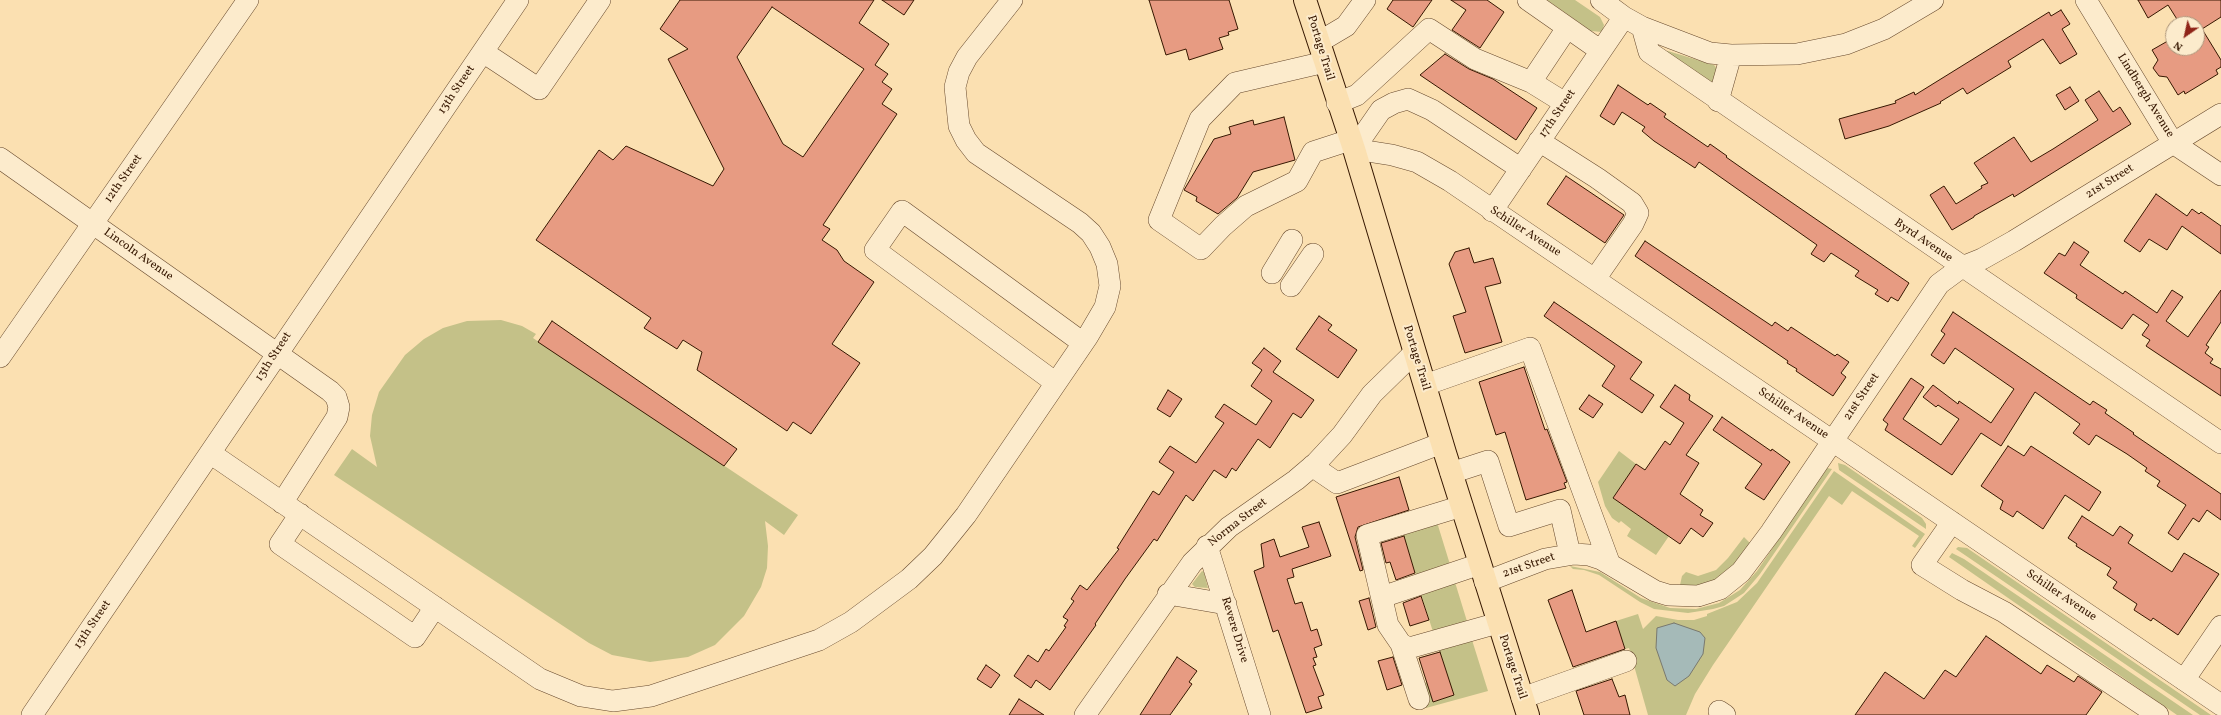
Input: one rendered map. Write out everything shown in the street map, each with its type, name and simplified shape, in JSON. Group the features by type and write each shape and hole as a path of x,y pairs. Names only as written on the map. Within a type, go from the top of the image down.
{"main road":[{"name":"Portage Trail","path":"1305,0 1352,145 1442,444 1525,707"}],"street":[{"name":"12th Street","path":"0,357 248,0"},
{"name":"13th Street","path":"32,715 276,353 518,0"},
{"path":"482,52 538,89 600,0"},
{"path":"210,453 540,679 580,696 612,701 651,696 819,640 851,622 878,604 909,579 933,556 966,515 1084,343 1105,307 1110,286 1107,264 1100,247 1091,233 1080,223 976,153 966,140 959,126 955,87 959,72 967,57 1012,0"},
{"path":"1365,0 1346,26 1322,52 1235,83 1200,119 1159,220 1202,249 1223,226 1246,206 1297,181 1313,152 1352,145 1381,110 1394,103 1408,99 1432,110 1521,169"},
{"path":"1528,0 1601,51"},
{"path":"1601,0 1624,17 1642,27 1710,53 1731,55 1798,54 1846,44 1884,29 1933,0"},
{"name":"Lindbergh Avenue","path":"2086,0 2173,142 2221,175"},
{"name":"17th Street","path":"1492,211 1624,17"},
{"name":"Byrd Avenue","path":"1642,27 1649,52 1718,102 2221,443"},
{"path":"1531,82 1567,28"},
{"path":"1338,103 1357,95 1429,29 1482,62 1531,82 1566,103"},
{"path":"1718,102 1731,55"},
{"name":"21st Street","path":"1382,597 1570,554 1588,555 1609,562 1644,585 1668,595 1698,596 1720,589 1741,572 1940,284 1962,267 1982,259 2014,241 2173,142 2221,114"},
{"path":"1539,141 1598,178 1632,202 1638,213 1633,224 1595,280"},
{"name":"Schiller Avenue","path":"1352,145 1417,162 1450,182 2221,705"},
{"name":"Lincoln Avenue","path":"0,158 330,391 336,398 339,407 337,417 282,502"},
{"path":"1056,383 875,250 902,211 1084,343"},
{"path":"1272,273 1292,240"},
{"path":"1291,286 1313,254"},
{"path":"1425,385 1530,348 1609,562"},
{"name":"Norma Street","path":"1085,715 1168,594 1207,546 1228,527 1296,480 1312,466 1342,435 1372,394 1414,353"},
{"path":"1312,466 1337,483 1442,444"},
{"path":"1451,473 1488,461 1509,526 1560,510 1570,554"},
{"path":"1419,699 1401,644 1388,626 1367,535 1462,506"},
{"path":"300,514 280,544 408,633 415,637 435,607"},
{"path":"1952,522 1922,565 1962,590 2004,612 2158,715"},
{"name":"Revere Drive","path":"1207,546 1260,715"},
{"path":"1168,594 1226,604"},
{"path":"1401,644 1409,648 1498,623"},
{"path":"2184,680 2221,626"},
{"path":"1525,707 1626,660"}],"shaded area":[{"path":"1547,0 1575,0 1600,17 1604,25 1602,32 1591,31"},
{"path":"1668,51 1714,65 1718,70 1715,81 1709,84 1665,52"},
{"path":"501,320 522,326 536,334 533,338 798,515 784,535 765,521 768,546 767,568 761,587 744,616 715,645 688,657 650,662 612,655 589,643 334,475 352,449 377,467 370,436 372,415 379,392 405,355 424,339 443,328 467,321"},
{"path":"1619,451 1636,464 1613,498 1669,536 1656,555 1627,536 1631,529 1621,521 1619,523 1612,518 1605,506 1598,482"},
{"path":"1838,463 1845,465 1922,518 1926,524 1926,529 1839,470"},
{"path":"1827,468 1832,469 1760,574 1744,593 1724,606 1688,613 1654,609 1640,602 1599,575 1584,570 1573,569 1570,566 1600,572 1641,598 1670,608 1696,609 1719,603 1740,590 1757,571"},
{"path":"1834,471 1925,534 1915,548 1912,546 1919,536 1852,491 1842,505 1829,496 1713,665 1695,694 1686,715 1648,715 1629,648 1625,649 1616,621 1638,614 1643,629 1656,616 1678,620 1694,620 1707,616 1707,614 1737,602 1757,583"},
{"path":"1436,519 1452,571 1416,576 1402,531"},
{"path":"1744,537 1751,544 1733,568 1705,586 1680,585 1682,576 1686,572 1698,576 1716,570 1728,558"},
{"path":"1958,547 1967,548 2211,715 2200,715 1956,549"},
{"path":"1952,553 1964,559 2193,715 2177,715 1949,557"},
{"path":"1202,571 1204,572 1208,588 1195,587 1192,584"},
{"path":"1454,579 1470,631 1434,635 1420,591"},
{"path":"1674,623 1700,632 1705,638 1703,654 1689,676 1675,686 1667,680 1656,648 1657,628"},
{"path":"1472,640 1488,691 1426,708 1417,686 1427,682 1433,702 1453,695 1439,650"}],"building":[{"path":"680,0 874,0 859,23 889,44 875,65 888,74 882,82 892,89 882,104 897,114 823,225 830,229 822,240 837,250 844,261 874,282 832,344 860,363 811,434 793,422 787,431 697,370 702,352 683,340 677,349 644,328 651,318 536,240 599,150 613,160 626,146 713,186 724,169 668,59 688,49 660,29","holes":["772,7 864,69 803,157 783,144 737,57"]},
{"path":"882,0 914,0 904,15"},
{"path":"1149,0 1229,0 1238,29 1228,32 1229,35 1219,38 1223,49 1189,60 1186,49 1166,55"},
{"path":"1393,0 1432,0 1413,27 1387,9"},
{"path":"1451,0 1487,0 1504,12 1480,48 1452,30 1466,10"},
{"path":"2138,0 2221,0 2221,17 2205,27 2205,16 2175,16 2168,5 2148,18"},
{"path":"2061,10 2070,24 2062,29 2077,54 2060,64 2043,39 2008,61 2011,67 1967,94 1963,88 1940,102 1941,103 1889,126 1845,139 1839,119 1896,103 1895,101 1914,92 1915,95 2049,12 2051,16"},
{"path":"2205,34 2221,60 2221,67 2216,70 2218,74 2185,94 2184,91 2178,95 2167,77 2159,76 2153,68 2158,60 2152,50 2165,43 2165,56 2205,56"},
{"path":"1445,54 1469,69 1493,79 1537,108 1516,140 1420,75"},
{"path":"1618,85 1648,105 1650,103 1666,114 1664,117 1708,147 1710,144 1756,178 1909,283 1898,301 1891,297 1888,302 1875,294 1878,290 1855,276 1859,271 1831,253 1824,262 1811,254 1817,245 1699,162 1695,168 1654,141 1642,131 1645,127 1622,112 1614,125 1600,116"},
{"path":"2070,87 2079,101 2065,110 2056,95"},
{"path":"2099,91 2113,112 2120,107 2131,124 2014,197 2013,194 1952,230 1930,195 1944,186 1956,204 1982,188 1981,186 1988,183 1974,163 2014,137 2031,162 2053,149 2098,120 2085,100"},
{"path":"1284,117 1295,160 1253,172 1237,198 1218,214 1196,201 1197,197 1184,190 1214,139 1231,134 1229,127 1253,120 1254,125"},
{"path":"1566,176 1624,215 1605,243 1547,204"},
{"path":"2156,194 2187,216 2192,209 2199,214 2201,212 2221,226 2221,254 2182,226 2167,250 2149,239 2140,252 2124,241"},
{"path":"1645,241 1772,326 1775,322 1788,331 1791,327 1835,356 1837,354 1849,362 1841,373 1846,377 1833,396 1796,371 1797,369 1787,363 1788,361 1635,256"},
{"path":"2074,242 2089,252 2080,265 2123,294 2125,291 2157,313 2172,290 2183,297 2166,321 2188,337 2221,290 2221,322 2206,345 2209,347 2205,353 2213,359 2210,363 2221,369 2221,396 2146,346 2150,340 2142,335 2149,325 2133,314 2122,329 2076,298 2077,295 2044,273 2059,253 2065,256"},
{"path":"1469,248 1474,263 1493,258 1501,283 1485,287 1502,342 1465,353 1453,316 1466,312 1449,264 1455,252"},
{"path":"1554,302 1642,362 1630,379 1654,395 1642,413 1602,386 1615,366 1544,316"},
{"path":"1953,312 2090,405 2093,401 2107,410 2105,413 2134,433 2133,434 2221,494 2221,520 2207,510 2199,522 2193,518 2178,540 2168,533 2186,505 2157,486 2160,481 2145,471 2147,468 2127,454 2096,435 2089,445 2073,433 2080,424 2035,392 2001,446 1981,433 1952,475 1885,430 1888,424 1883,420 1911,378 1924,387 1903,419 1941,445 1959,419 1938,405 1936,407 1923,397 1933,385 1958,404 1959,401 1991,423 2014,389 1955,348 1944,364 1931,355 1945,334 1941,331"},
{"path":"1319,316 1332,325 1328,330 1357,350 1338,378 1296,349"},
{"path":"552,321 737,449 724,466 538,342"},
{"path":"1264,348 1281,361 1273,372 1314,400 1301,418 1293,413 1270,448 1258,439 1236,471 1232,468 1226,478 1214,470 1193,501 1186,495 1157,541 1154,539 1125,579 1095,624 1096,625 1050,690 1036,680 1031,688 1014,676 1028,655 1038,662 1046,649 1049,651 1066,627 1064,626 1068,620 1063,617 1074,601 1071,599 1080,585 1087,590 1119,549 1117,548 1153,491 1159,495 1174,472 1159,462 1170,446 1196,463 1224,423 1215,417 1224,404 1256,425 1272,401 1251,386 1262,370 1252,363"},
{"path":"1524,367 1545,430 1547,429 1567,482 1564,483 1566,488 1526,500 1505,432 1496,435 1479,382"},
{"path":"1675,385 1690,395 1689,400 1713,416 1686,455 1699,463 1680,494 1703,510 1700,515 1713,523 1703,537 1691,528 1680,544 1613,498 1636,464 1645,470 1665,441 1670,445 1684,423 1660,407"},
{"path":"1168,390 1182,399 1170,417 1157,409"},
{"path":"1589,395 1603,404 1593,418 1579,409"},
{"path":"1722,417 1771,451 1772,449 1790,462 1764,500 1745,488 1762,464 1713,430"},
{"path":"2008,446 2024,456 2031,446 2101,492 2089,511 2065,495 2043,529 2017,511 2013,517 2000,509 2003,501 1981,486"},
{"path":"1399,477 1409,510 1358,527 1355,537 1363,570 1360,571 1336,497"},
{"path":"2082,516 2113,536 2120,526 2133,535 2128,543 2172,572 2184,553 2219,574 2178,635 2153,618 2151,621 2134,610 2137,604 2113,588 2117,582 2107,575 2111,568 2076,546 2077,544 2068,538"},
{"path":"1319,522 1331,556 1292,569 1294,577 1287,579 1295,604 1302,602 1311,631 1317,629 1322,645 1314,648 1317,657 1313,658 1316,665 1313,666 1324,695 1318,697 1322,708 1306,713 1278,630 1273,632 1254,571 1264,567 1261,544 1274,539 1280,557 1309,547 1302,527"},
{"path":"1404,536 1415,573 1396,580 1390,562 1386,563 1381,543"},
{"path":"1572,590 1586,632 1616,621 1625,649 1573,667 1548,600"},
{"path":"1421,596 1429,620 1410,626 1403,603"},
{"path":"1369,598 1376,627 1368,630 1359,601"},
{"path":"1986,636 2041,674 2047,665 2074,682 2078,676 2102,692 2086,715 1855,715 1885,672 1924,699 1945,670 1956,677"},
{"path":"1440,652 1454,695 1433,702 1419,658"},
{"path":"1177,657 1197,671 1189,682 1192,684 1170,715 1140,715"},
{"path":"1393,657 1402,685 1387,690 1378,661"},
{"path":"986,665 1000,675 991,688 977,679"},
{"path":"1612,679 1619,697 1625,695 1630,715 1584,715 1576,691"},
{"path":"1019,699 1044,715 1009,715"}]}
